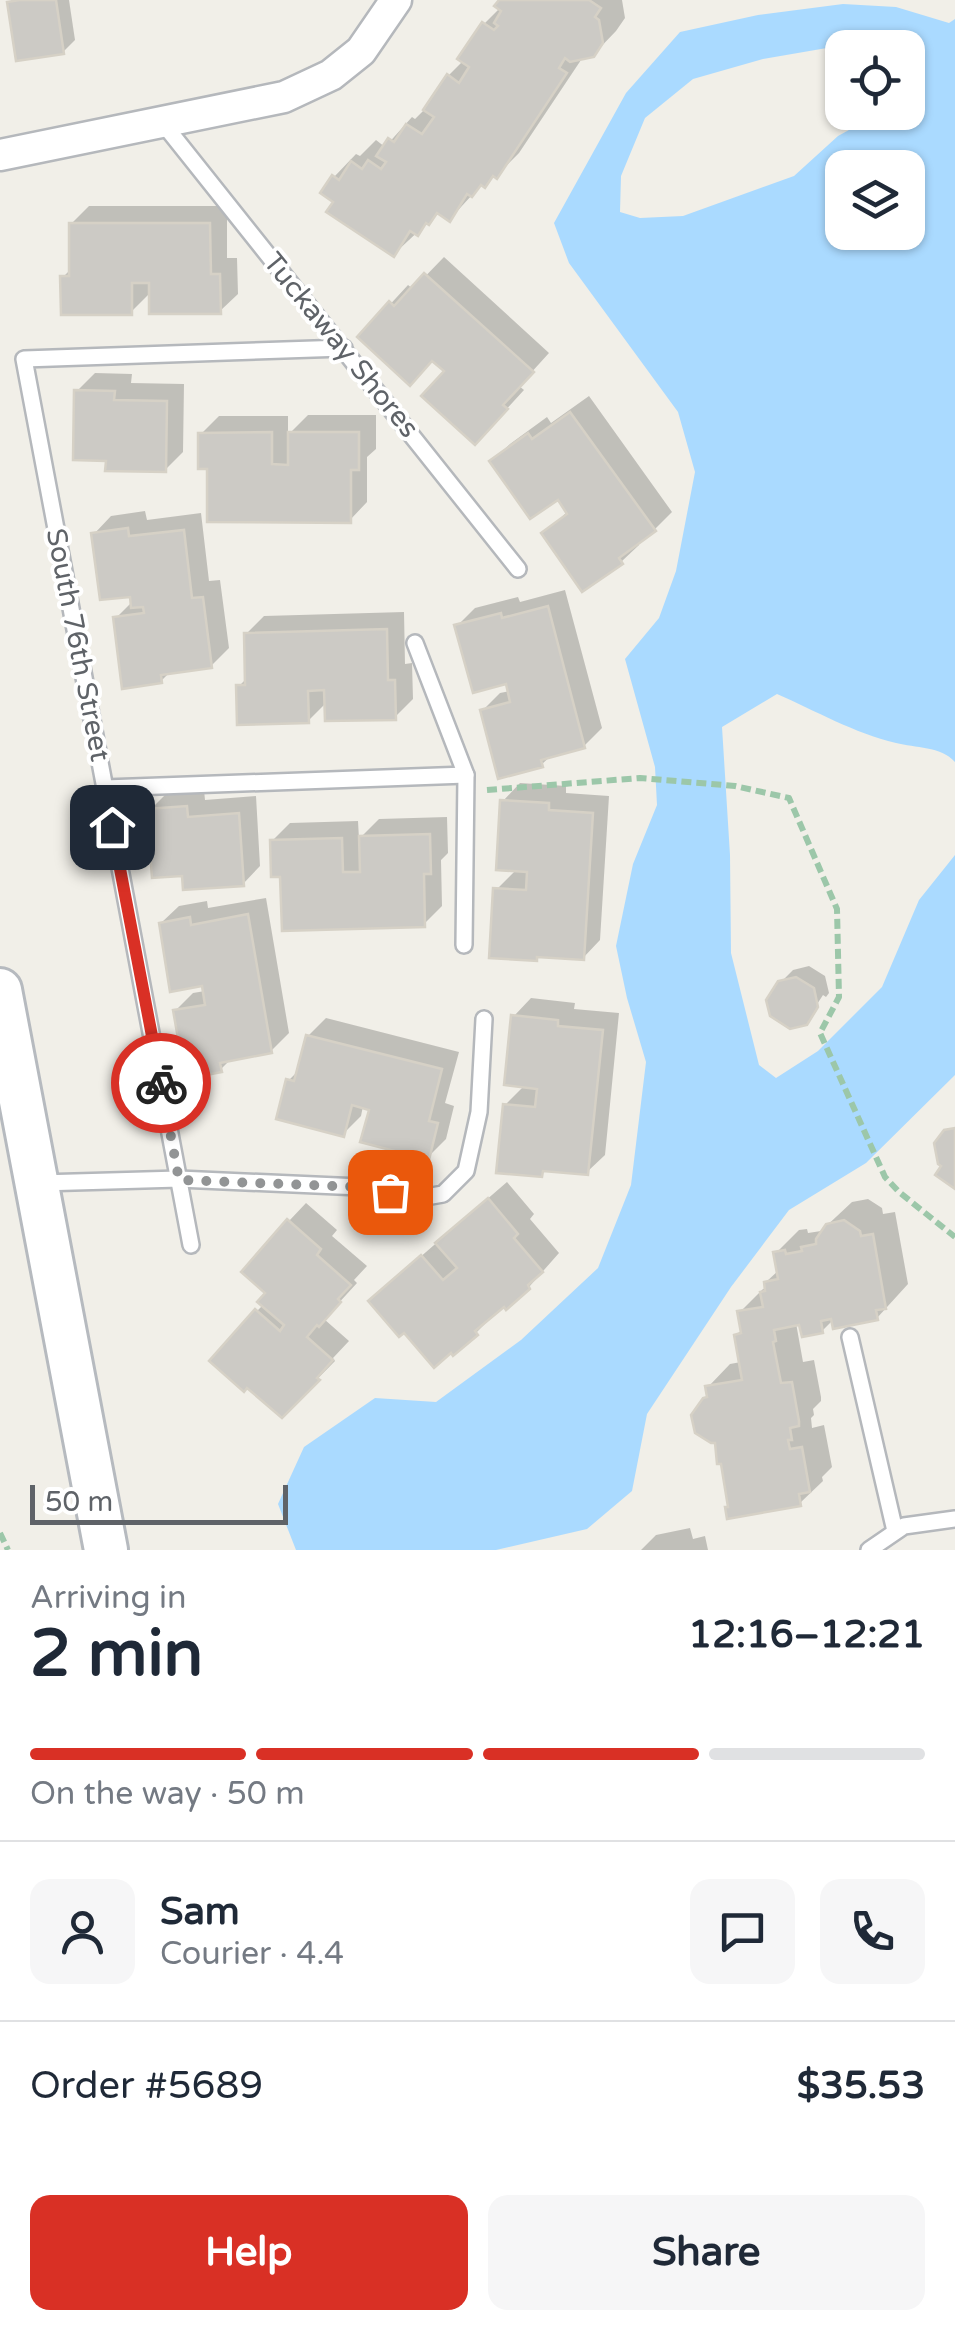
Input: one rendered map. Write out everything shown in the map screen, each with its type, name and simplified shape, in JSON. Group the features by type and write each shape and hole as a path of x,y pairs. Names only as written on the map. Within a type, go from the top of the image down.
{"main road":[{"path":"0,990 106,1550"}],"street":[{"path":"0,155 284,98 332,75 362,51 396,0"}],"lane":[{"name":"Tuckaway Shores","path":"162,122 518,569"},
{"name":"South 76th Street","path":"191,1245 24,359 344,348"},
{"path":"415,643 466,783 464,945"},
{"path":"105,788 466,783"},
{"path":"36,1183 179,1180 360,1187 420,1198 444,1194 466,1171 479,1112 484,1019"},
{"path":"850,1336 895,1531"},
{"path":"869,1550 904,1526 955,1519"}],"path":[{"path":"466,783 640,778 735,786 789,798 837,909 839,998 820,1032 885,1177 955,1237"},
{"path":"0,1533 8,1550"}],"water":[{"path":"843,4 896,7 949,23 955,19 955,762 935,750 865,734 777,694 722,727 731,953 759,1065 776,1078 818,1051 882,987 919,900 955,855 955,1075 866,1163 789,1210 731,1287 647,1414 632,1491 587,1529 496,1550 296,1550 278,1504 304,1447 375,1398 436,1402 521,1340 598,1268 631,1185 646,1062 616,946 633,864 657,805 655,767 625,659 659,618 676,571 695,472 678,412 569,263 554,223 626,93 680,32 758,15","holes":["825,30 925,30 925,130 849,130 794,176 683,216 640,218 620,212 621,176 645,118 693,79 763,59 825,48"]}],"building":[{"path":"56,0 64,54 16,61 7,2"},
{"path":"499,0 589,0 601,8 595,17 603,43 594,57 570,62 565,58 559,68 567,73 497,179 493,176 472,197 467,194 450,222 437,213 418,236 410,231 394,257 326,212 333,202 320,193 332,175 339,180 351,161 362,169 368,160 381,169 386,162 376,156 388,138 394,142 406,124 422,134 434,117 423,110 447,74 459,83 469,67 457,59 482,22 494,30 498,26 494,23 501,11 494,6"},
{"path":"69,223 210,223 211,274 220,274 221,314 149,314 149,283 132,283 132,315 61,315 60,276 69,276"},
{"path":"424,273 534,372 503,405 508,409 475,445 421,396 444,371 432,361 410,386 357,337 389,301 394,306"},
{"path":"74,390 115,391 114,400 167,401 166,472 105,471 106,461 73,460"},
{"path":"570,412 656,531 619,558 623,564 582,592 541,533 567,514 558,500 530,519 489,461 528,433 532,439"},
{"path":"272,432 272,464 288,465 288,432 359,432 359,470 351,470 351,523 207,522 207,469 198,469 198,433"},
{"path":"128,528 129,536 184,530 192,598 203,597 212,668 161,675 162,683 122,689 113,617 144,613 143,607 131,608 130,597 100,600 91,533"},
{"path":"548,606 585,748 541,760 543,767 498,779 480,710 510,702 506,684 473,693 454,625"},
{"path":"387,629 388,680 395,680 396,720 325,721 324,690 308,691 309,723 237,725 236,685 245,685 244,633"},
{"path":"500,800 549,803 549,810 593,813 584,960 489,958 493,888 526,890 527,872 496,870"},
{"path":"187,806 188,817 239,813 244,886 183,890 182,876 152,878 147,809"},
{"path":"430,834 431,874 424,874 425,927 282,931 280,877 271,877 270,840 342,838 343,872 360,872 359,836"},
{"path":"248,914 272,1053 220,1063 222,1072 185,1079 173,1010 205,1005 202,986 170,992 159,923 190,917 191,925"},
{"path":"796,977 814,988 818,1007 807,1025 790,1029 770,1016 766,1000 778,981"},
{"path":"511,1015 558,1020 558,1026 603,1030 588,1175 543,1171 542,1177 496,1173 503,1104 535,1107 537,1089 504,1085"},
{"path":"306,1035 442,1069 429,1121 438,1123 429,1160 360,1142 369,1110 352,1105 344,1137 276,1119 286,1079 294,1081"},
{"path":"955,1128 955,1189 935,1175 941,1166 934,1143 944,1130"},
{"path":"488,1198 543,1272 506,1310 504,1307 475,1331 478,1335 434,1368 404,1333 399,1337 368,1301 421,1255 443,1280 457,1268 435,1243"},
{"path":"287,1219 321,1249 317,1255 351,1285 338,1299 341,1302 307,1337 333,1360 317,1378 320,1380 282,1418 209,1361 255,1309 280,1331 284,1325 257,1302 265,1293 241,1272"},
{"path":"844,1220 861,1236 873,1234 886,1309 876,1310 878,1320 833,1329 831,1319 821,1321 823,1333 802,1337 799,1325 774,1330 781,1383 792,1382 799,1421 799,1426 790,1428 790,1449 802,1447 810,1492 799,1494 801,1506 727,1519 715,1443 695,1433 691,1415 707,1397 705,1386 742,1380 734,1335 741,1333 737,1311 763,1307 760,1292 765,1291 764,1282 778,1279 773,1252 802,1251 801,1247 816,1244 826,1224"}],"way so far":[{"path":"161,1083 179,1180 360,1187 390,1192"}],"route":[{"path":"112,827 161,1083"}]}
